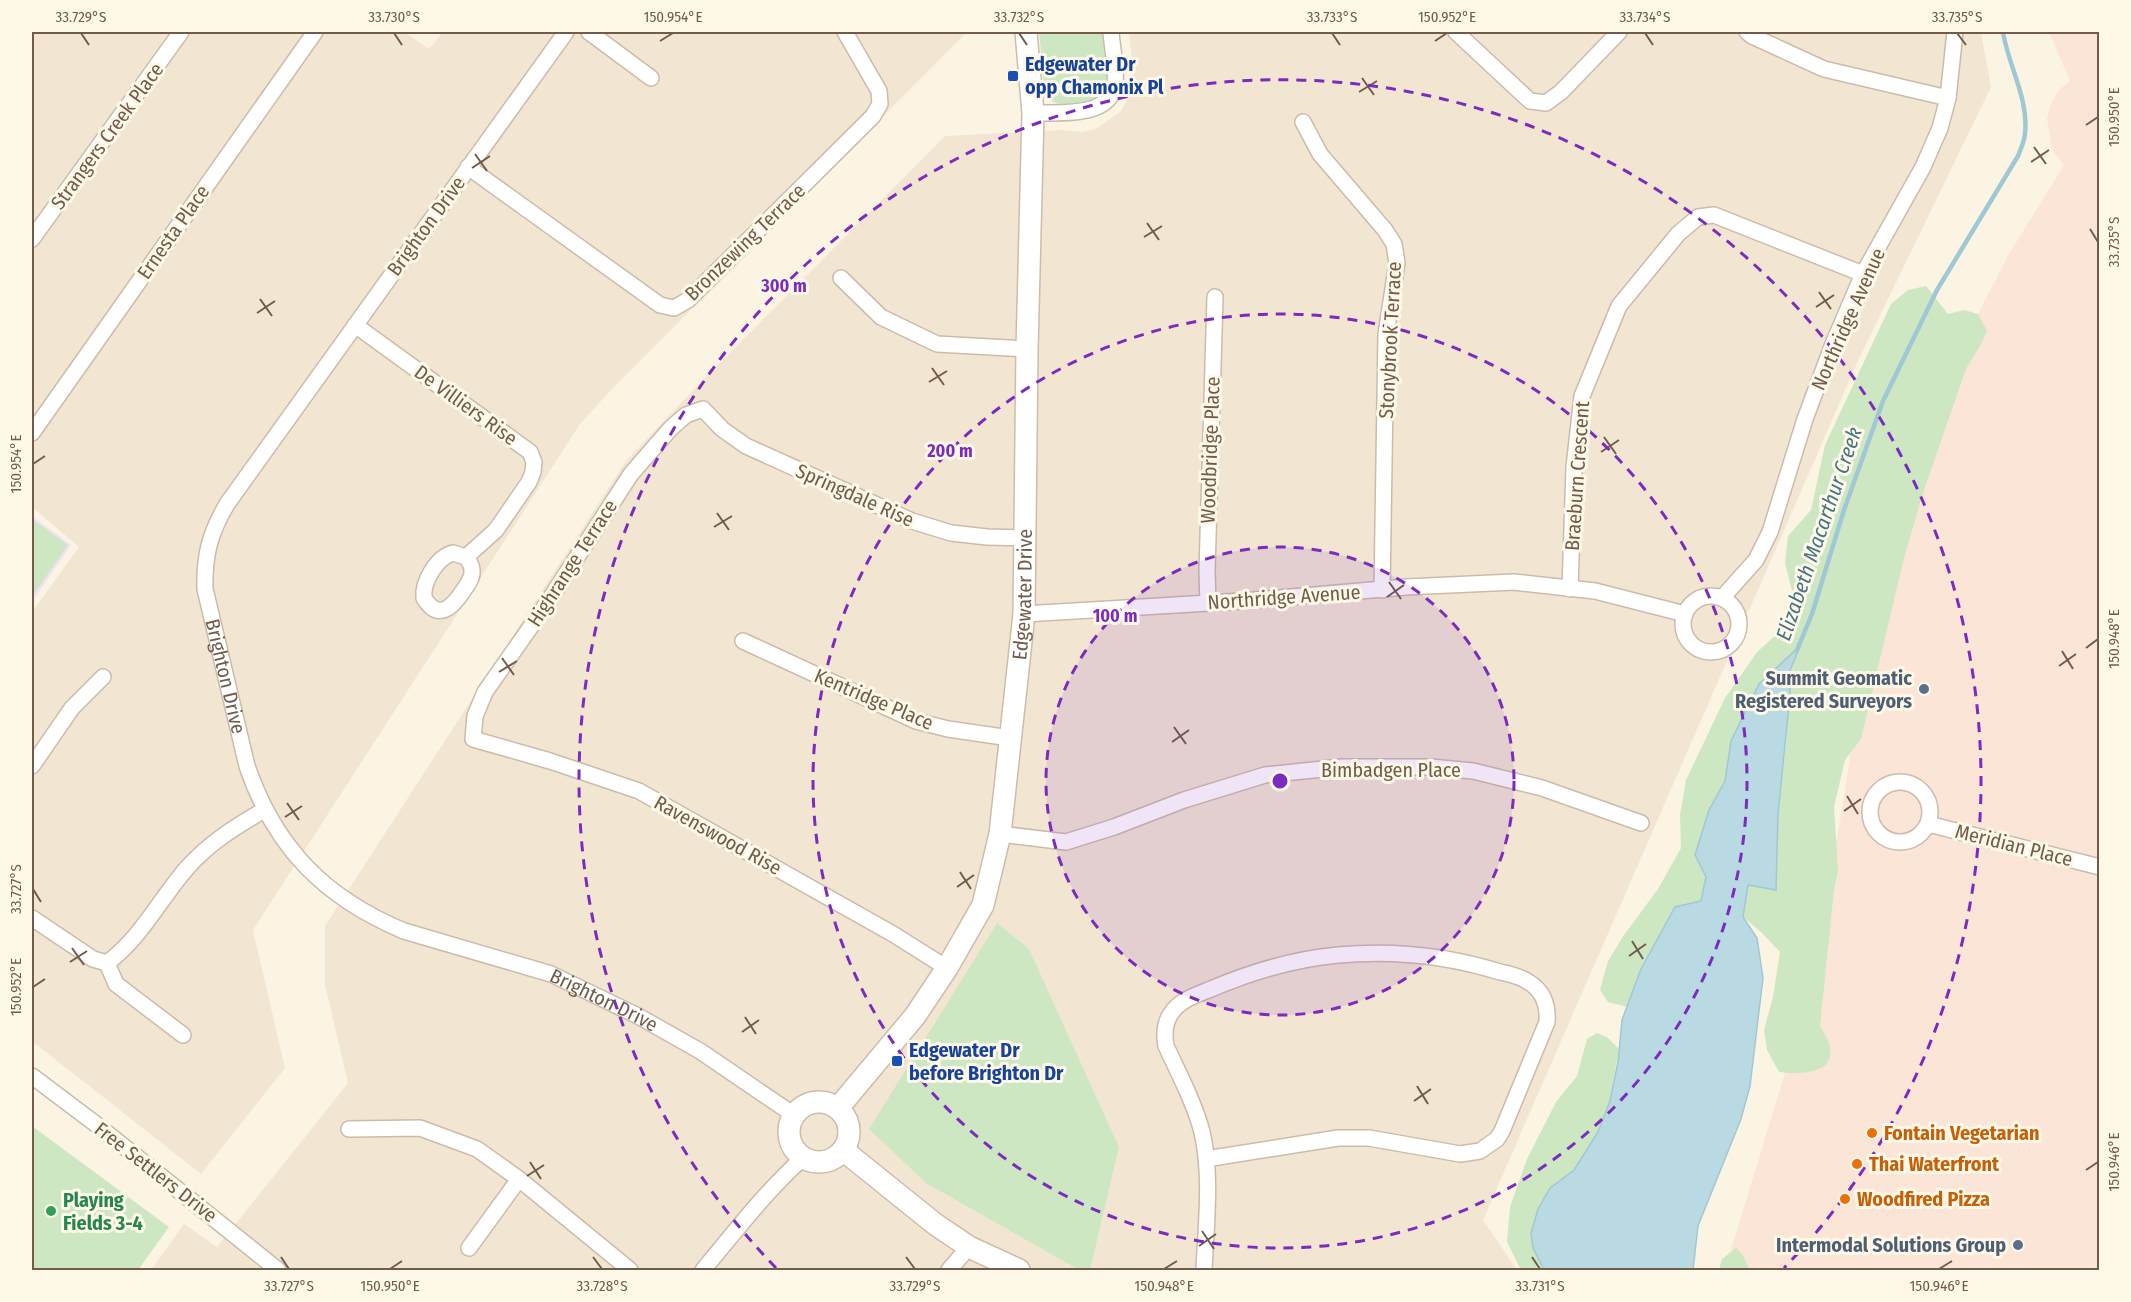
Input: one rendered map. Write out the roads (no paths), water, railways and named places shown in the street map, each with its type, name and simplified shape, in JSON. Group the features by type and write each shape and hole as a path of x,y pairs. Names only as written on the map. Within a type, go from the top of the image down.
{"street":[{"name":"Strangers Creek Place","path":"32,239 181,32"},
{"name":"Ernesta Place","path":"32,433 315,32"},
{"name":"Brighton Drive","path":"566,32 227,504 216,522 208,543 204,565 206,589 247,766 264,810 276,831 307,868 344,899 365,913 404,931 551,974 638,1016 690,1045 794,1115"},
{"path":"589,32 651,78"},
{"name":"Bronzewing Terrace","path":"468,167 660,305 674,308 688,300 873,116 880,104 879,91 846,32"},
{"name":"Edgewater Drive","path":"838,1108 915,1016 947,968 983,905 1000,834 1024,614 1033,113 1026,32"},
{"path":"1033,113 1087,111 1102,104 1110,96 1115,84 1111,32"},
{"path":"1456,32 1530,101 1546,103 1561,92 1619,32"},
{"path":"1747,32 1824,69 1948,98"},
{"name":"Northridge Avenue","path":"1722,598 1756,560 1770,532 1805,419 1833,344 1863,274 1923,167 1940,128 1948,98 1955,32"},
{"name":"Stonybrook Terrace","path":"1303,122 1320,154 1385,230 1394,244 1397,263 1386,334 1382,590"},
{"name":"Braeburn Crescent","path":"1570,589 1574,467 1582,396 1619,306 1678,234 1698,217 1714,215 1863,274"},
{"path":"841,278 881,317 937,344 1027,349"},
{"name":"Woodbridge Place","path":"1208,603 1215,297"},
{"name":"De Villiers Rise","path":"355,325 530,452 534,462 529,482 496,530 466,557"},
{"name":"Springdale Rise","path":"703,409 722,429 746,446 912,521 951,533 1024,538"},
{"name":"Highrange Terrace","path":"472,739 475,716 486,692 631,474 671,428 686,416 703,409"},
{"name":"Northridge Avenue","path":"1024,614 1208,603 1406,587 1514,582 1595,591 1685,614"},
{"path":"1700,598 1722,598 1736,611 1739,624 1736,637 1728,647 1722,650 1703,651 1692,645 1684,633 1685,614 1688,608 1700,598"},
{"name":"Kentridge Place","path":"743,641 916,721 948,729 1010,738"},
{"path":"32,766 72,708 104,677"},
{"name":"Ravenswood Rise","path":"472,739 550,761 639,791 893,934 947,968"},
{"name":"Bimbadgen Place","path":"1000,834 1066,842 1114,827 1184,800 1265,775 1342,766 1431,767 1473,771 1542,788 1641,823"},
{"name":"Meridian Place","path":"1908,783 1925,795 1929,804 1928,824 1923,832 1908,842 1890,841 1875,830 1871,822 1870,804 1881,789 1888,784 1908,783"},
{"path":"107,963 124,951 187,869 206,849 228,831 264,810"},
{"name":"Meridian Place","path":"1928,824 2100,867"},
{"path":"32,918 93,959 107,963"},
{"path":"1204,1270 1206,1160 1196,1114 1166,1046 1165,1029 1170,1015 1182,1002 1261,970 1313,959 1366,954 1430,957 1488,968 1530,983 1543,997 1547,1022 1510,1114 1497,1139 1480,1151 1460,1154 1369,1138 1338,1138 1206,1160"},
{"path":"107,963 116,984 183,1035"},
{"name":"Free Settlers Drive","path":"32,1076 185,1194 278,1270"},
{"path":"814,1102 831,1104 838,1108 844,1115 850,1133 843,1150 829,1161 820,1162 803,1158 792,1146 789,1138 790,1122 794,1115 800,1108 814,1102"},
{"path":"349,1129 420,1128 477,1149 519,1179 630,1270"},
{"path":"843,1150 935,1224 969,1247 1019,1270"},
{"path":"703,1270 784,1175 803,1158"},
{"path":"469,1248 519,1179"},
{"path":"949,1270 969,1247"}],"water":[{"path":"1800,646 1790,671 1790,695 1778,814 1776,890 1748,885 1743,917 1757,938 1763,978 1750,1086 1741,1119 1698,1226 1693,1270 1544,1270 1533,1248 1531,1233 1538,1209 1550,1188 1574,1170 1598,1132 1610,1101 1618,1062 1622,1020 1641,969 1675,907 1701,901 1706,877 1695,855 1709,810 1725,781 1731,741 1759,684"}],"waterway":[{"name":"Elizabeth Macarthur Creek","path":"1797,650 1812,614 1844,510 1883,401 1937,290 2023,144 2024,108 2003,32"}],"place":[{"name":"Edgewater Dr opp Chamonix Pl","path":"1013,76"},
{"name":"Summit Geomatic Registered Surveyors","path":"1924,689"},
{"name":"Edgewater Dr before Brighton Dr","path":"897,1061"},
{"name":"Fontain Vegetarian","path":"1872,1133"},
{"name":"Thai Waterfront","path":"1857,1164"},
{"name":"Woodfired Pizza","path":"1845,1199"},
{"name":"Playing Fields 3-4","path":"51,1211"},
{"name":"Intermodal Solutions Group","path":"2018,1245"}]}
